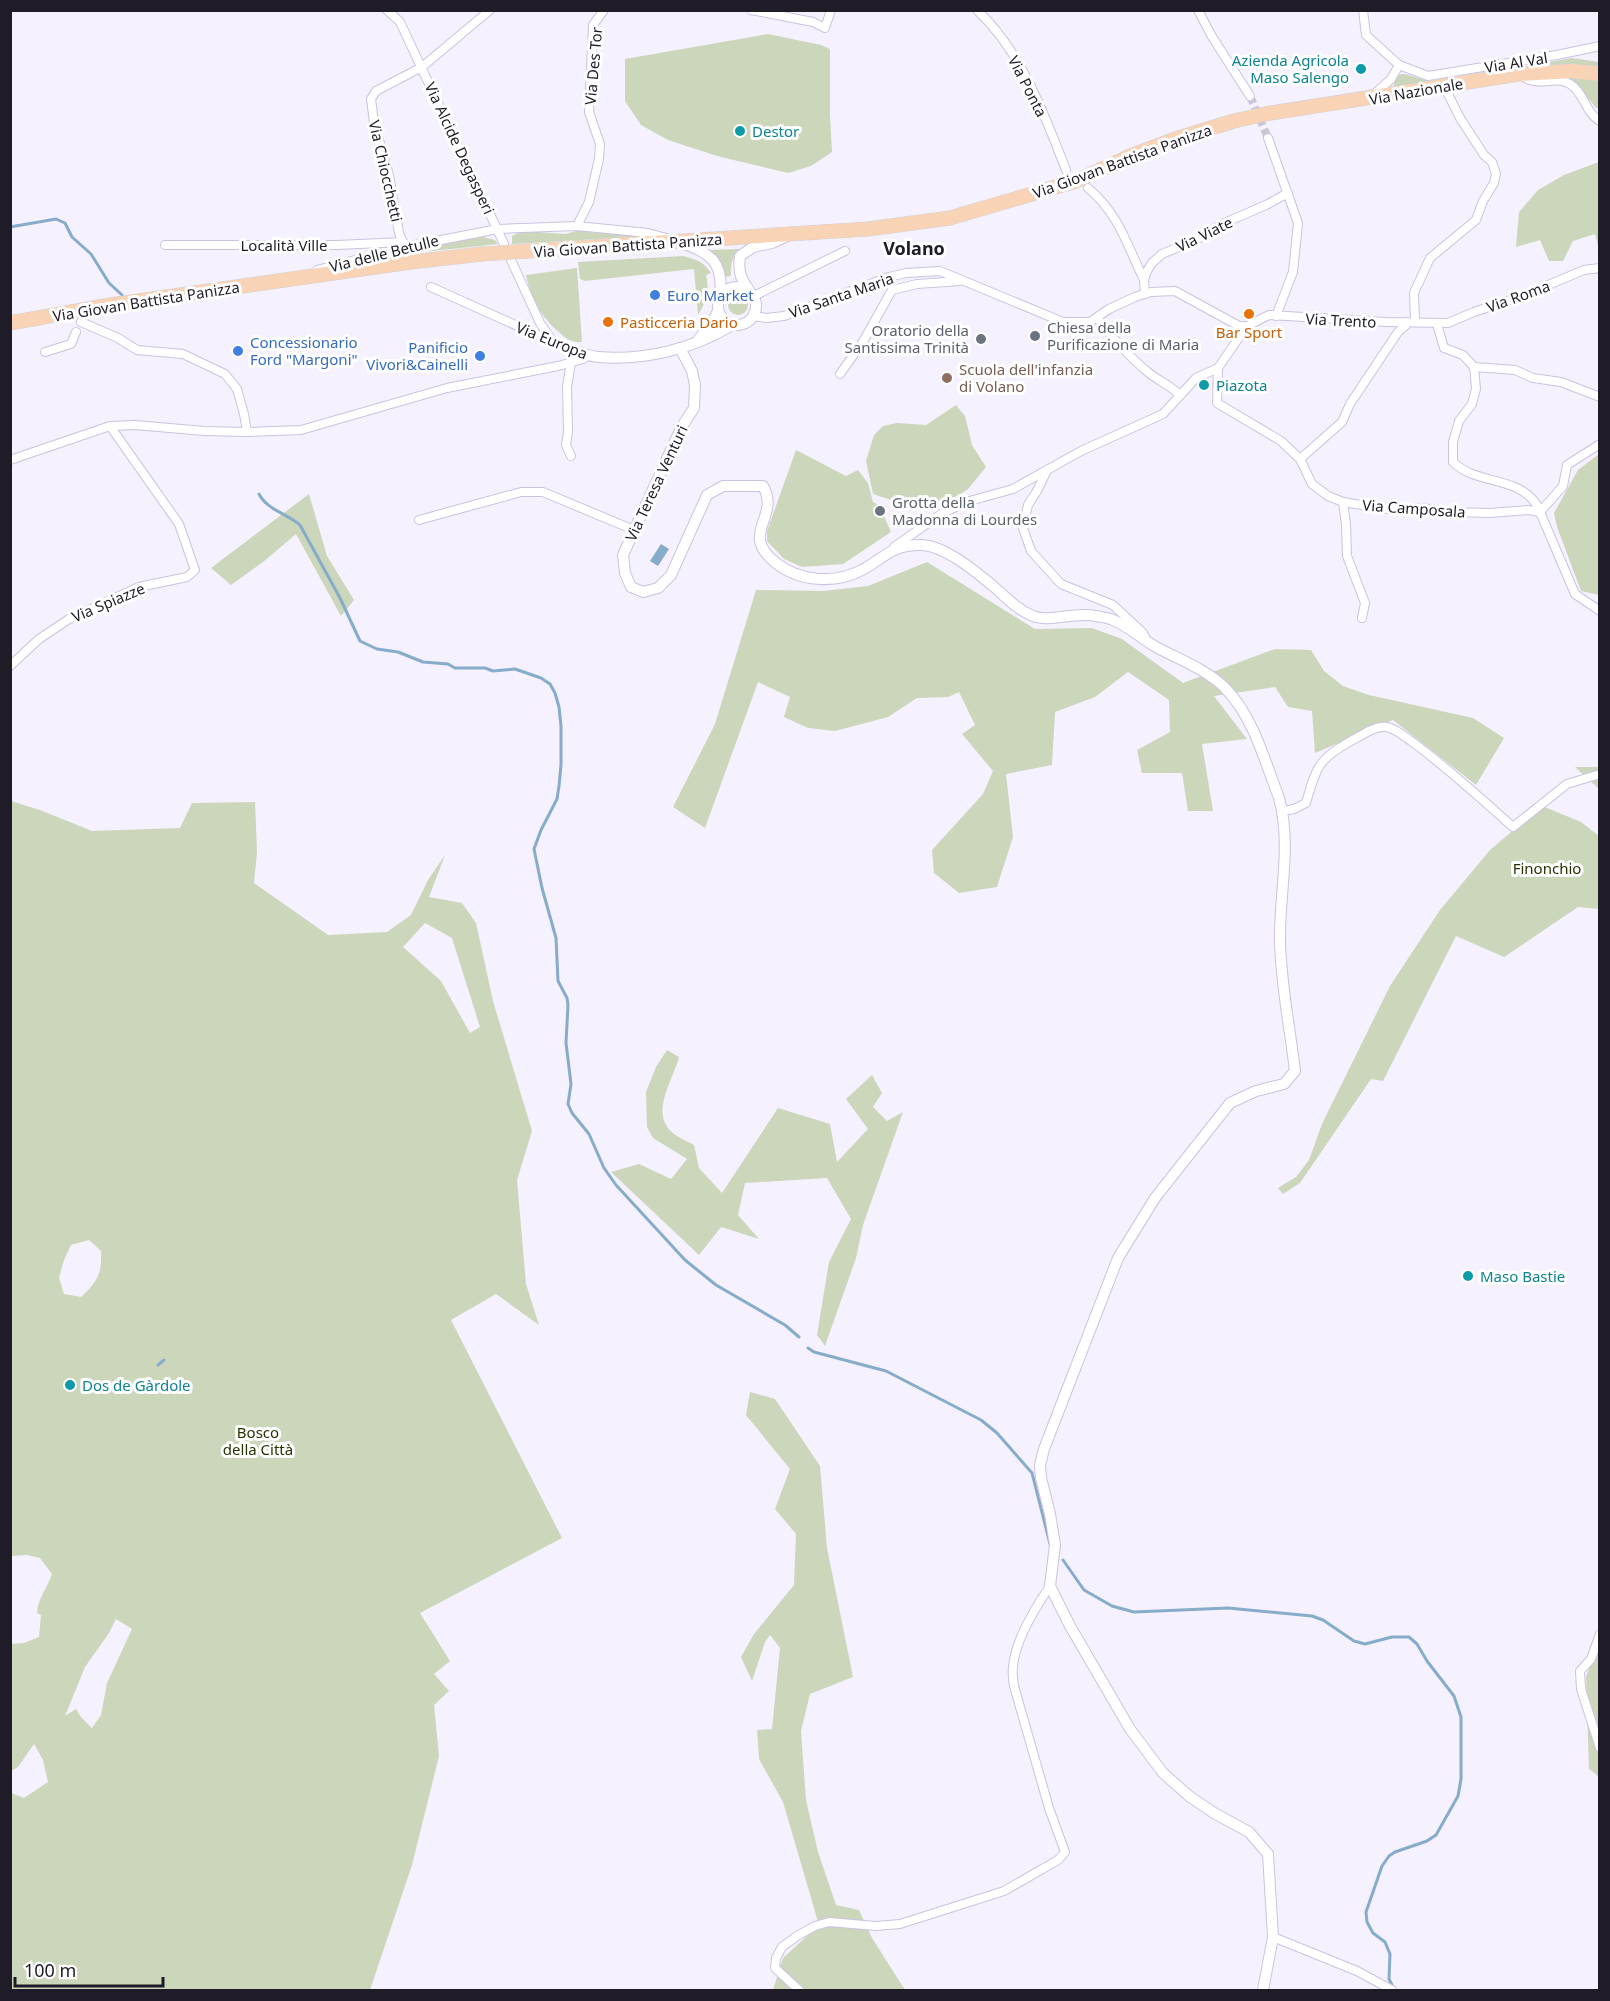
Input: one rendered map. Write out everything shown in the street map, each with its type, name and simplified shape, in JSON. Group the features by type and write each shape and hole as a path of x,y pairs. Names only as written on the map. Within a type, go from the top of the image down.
{"main road":[{"name":"Via Nazionale","path":"1234,121 1265,114 1519,74 1573,71 1599,74"},
{"name":"Via Giovan Battista Panizza","path":"10,323 110,305 482,254 868,229 950,218 1076,181 1130,156 1234,121"}],"street":[{"name":"Via Alcide Degasperi","path":"387,10 400,22 504,244"},
{"name":"Via Alcide Degasperi","path":"422,67 490,10"},
{"name":"Via Des Tor","path":"577,226 589,202 599,159 600,144 589,112 593,25 604,10"},
{"path":"751,10 813,21 825,28 831,10"},
{"name":"Via Ponta","path":"977,10 993,25 1009,48 1046,118 1066,170"},
{"path":"1198,10 1211,35 1250,96"},
{"path":"1363,10 1366,35 1399,65 1391,79 1368,99"},
{"name":"Via Al Val","path":"1399,65 1428,76 1557,56 1599,46"},
{"name":"Via Chiocchetti","path":"404,244 399,233 389,175 374,122 371,99 376,91 422,67"},
{"path":"1519,74 1528,81 1563,81 1569,84 1575,88 1593,117 1599,121"},
{"path":"1299,459 1342,422 1350,404 1398,332 1411,322 1414,293 1430,258 1476,220 1494,183 1496,174 1492,162 1484,155 1460,118 1444,86"},
{"path":"1268,138 1299,223 1293,272 1276,316"},
{"path":"1089,188 1103,201 1121,229 1144,280 1145,294"},
{"name":"Via Viate","path":"1144,280 1152,263 1162,254 1196,240 1222,224 1288,193"},
{"name":"Via delle Betulle","path":"270,282 404,244 498,229 577,226 648,233 679,242"},
{"path":"680,348 732,325 749,322 754,316 757,303 741,279 738,268 740,256 753,247 772,243 791,234"},
{"path":"679,242 710,256 718,267 722,280 718,311 712,323 697,341"},
{"name":"Località Ville","path":"165,245 404,244"},
{"path":"720,296 730,287 737,286 752,293 845,251"},
{"path":"511,260 540,323 553,342"},
{"name":"Via Roma","path":"1437,324 1448,323 1584,270 1599,267"},
{"name":"Via Santa Maria","path":"754,316 766,318 784,316 846,292 906,273 940,271 1063,322 1090,322 1097,318"},
{"path":"840,374 864,340 892,290 917,284 960,281"},
{"name":"Via Europa","path":"431,287 553,342 595,357 636,356 680,348"},
{"path":"1180,395 1149,373 1119,346 1097,318 1109,309 1145,294 1175,291 1239,326 1247,326"},
{"path":"718,311 723,320 732,325"},
{"name":"Via Trento","path":"1247,326 1269,315 1437,324"},
{"path":"81,322 118,338 137,350 183,354 225,374 237,389 247,432"},
{"path":"1437,324 1444,348 1463,356 1474,367 1476,389 1472,404 1460,420 1453,442 1454,462 1463,471 1499,483 1513,485 1530,495 1540,512 1575,594 1599,610"},
{"path":"882,556 941,514 966,502 1013,489 1081,451 1164,414 1196,378 1218,368 1247,326"},
{"name":"Via Giovan Battista Panizza","path":"45,352 71,344 76,332"},
{"name":"Via Teresa Venturi","path":"680,348 692,371 695,386 694,408 681,428 623,555 625,573 631,587 643,592 658,588 671,575 707,495 723,486 763,486 769,504 758,534 762,550 776,564 793,574 816,579 844,577 863,570 882,556"},
{"path":"10,460 110,426 135,425 247,432 301,430 447,388 571,362 590,355"},
{"path":"571,362 567,387 566,445 571,456"},
{"path":"1474,367 1515,370 1533,378 1561,382 1599,397"},
{"name":"Via Camposala","path":"1218,368 1217,404 1281,441 1299,459 1312,484 1328,496 1343,502 1386,509 1421,508 1450,512 1489,513 1528,510 1540,512"},
{"name":"Via Spiazze","path":"10,666 39,639 69,619 139,587 187,576 195,570 179,524 110,426"},
{"path":"1540,512 1563,486 1567,465 1599,444"},
{"path":"1047,470 1028,505 1023,528 1031,551 1061,584 1113,605 1143,633 1148,642"},
{"path":"419,520 521,492 543,492 634,530"},
{"path":"1343,502 1347,556 1365,603 1362,618"},
{"path":"800,1990 775,1968 776,1958 783,1947 806,1931 829,1922 876,1926 900,1924 1004,1892 1058,1860 1065,1852 1026,1733 1013,1676 1013,1666 1021,1638 1036,1607 1050,1586 1055,1545 1041,1478 1042,1457 1118,1258 1155,1198 1230,1103 1256,1091 1284,1084 1294,1071 1280,941 1286,860 1283,811 1280,798 1243,709 1225,687 1212,677 1114,621 1085,613 1048,618 1034,617 1014,605 992,585 943,550 920,544 895,549 882,556"},
{"path":"1283,811 1306,803 1314,777 1324,758 1361,736 1387,727 1437,760 1514,827 1567,784 1599,774"},
{"path":"1050,1586 1070,1626 1130,1729 1163,1773 1189,1796 1249,1832 1268,1854 1273,1937 1263,1990"},
{"path":"1599,1634 1591,1659 1580,1671 1581,1689 1599,1748"},
{"path":"1273,1937 1357,1971 1392,1990"}],"green space":[{"name":"Destor","path":"768,34 830,49 832,152 811,166 788,173 717,156 668,140 641,125 625,101 625,59"},
{"path":"1572,58 1599,62 1599,66 1528,66"},
{"path":"1401,74 1432,82 1392,89 1397,77"},
{"path":"1564,77 1599,79 1599,109 1590,100 1587,101 1573,82"},
{"path":"1599,162 1599,249 1595,234 1573,241 1563,261 1549,261 1540,240 1516,247 1519,212 1538,190 1564,175"},
{"path":"580,230 648,236 512,244 512,236 523,231 566,234"},
{"path":"479,236 495,240 498,244 364,260"},
{"path":"740,249 732,261 731,276 723,277 709,250"},
{"path":"683,256 706,266 711,273 706,275 707,296 698,315 694,269 585,281 580,279 578,262"},
{"path":"577,268 582,342 567,339 547,320 537,307 526,275"},
{"path":"738,295 745,298 748,305 745,312 738,315 731,312 728,305 731,298"},
{"path":"956,405 965,416 972,445 986,467 968,489 935,510 912,507 873,494 866,461 874,435 883,426 897,423 926,425"},
{"path":"796,450 846,476 858,470 868,483 873,502 879,505 891,532 843,564 802,567 784,559 767,541 767,531"},
{"path":"1599,454 1599,595 1581,591 1554,513 1578,470"},
{"path":"309,494 327,556 354,600 341,616 296,534 231,585 211,568"},
{"path":"927,562 1035,629 1092,628 1122,639 1183,683 1275,649 1311,650 1324,671 1343,686 1369,695 1473,718 1504,738 1476,785 1393,720 1315,753 1312,711 1288,707 1275,687 1214,696 1247,739 1202,744 1213,811 1188,811 1182,773 1142,773 1137,750 1170,732 1169,700 1128,672 1095,697 1055,712 1052,765 1006,774 1013,837 997,887 959,893 934,873 932,850 983,794 993,771 962,734 975,725 959,692 948,697 917,698 888,717 835,731 808,728 784,717 790,697 758,682 705,828 673,807 715,724 756,590 823,591 868,586"},
{"path":"1575,767 1599,767 1599,789"},
{"name":"Bosco della Città","path":"11,801 92,831 180,828 192,803 255,802 257,852 254,883 328,935 387,932 411,915 428,880 445,855 429,897 462,903 476,923 493,1001 532,1131 517,1180 526,1284 539,1325 496,1294 451,1320 562,1538 420,1613 450,1661 434,1674 449,1691 434,1705 439,1756 412,1865 370,1990 11,1990 11,1793 24,1798 48,1782 43,1760 34,1744 18,1767 11,1771 11,1644 24,1643 39,1637 41,1615 37,1613 38,1608 52,1574 40,1558 27,1555 11,1556","holes":["425,923 452,938 480,1027 470,1033 441,981 403,947","89,1240 101,1251 98,1277 81,1297 64,1294 59,1278 71,1245","116,1619 132,1629 107,1683 101,1715 92,1728 76,1709 65,1716 85,1667"]},
{"name":"Finonchio","path":"1542,806 1581,822 1599,836 1599,909 1578,907 1504,957 1456,936 1383,1081 1371,1079 1300,1183 1283,1194 1278,1188 1296,1177 1309,1160 1322,1124 1390,986 1440,910 1490,850"},
{"path":"667,1050 679,1057 665,1096 663,1116 666,1125 675,1135 694,1145 699,1168 722,1193 778,1108 830,1124 837,1162 868,1129 846,1099 872,1075 882,1093 873,1107 887,1121 903,1112 863,1225 856,1258 825,1346 817,1335 829,1262 851,1219 827,1178 745,1183 738,1215 759,1239 721,1227 699,1255 611,1172 639,1164 671,1179 687,1159 653,1138 647,1127 646,1092 656,1067"},
{"path":"750,1392 775,1399 820,1466 827,1548 853,1677 810,1694 801,1731 806,1800 818,1852 836,1905 859,1910 872,1938 905,1990 773,1990 783,1958 819,1925 783,1802 759,1759 757,1730 772,1729 780,1648 770,1635 765,1642 752,1681 741,1657 754,1634 794,1585 796,1534 775,1509 790,1469 746,1415"},
{"path":"1599,1642 1599,1777 1589,1769 1586,1677"}],"water":[{"path":"661,544 669,549 658,566 650,561"}],"waterway":[{"path":"10,227 56,219 65,223 72,237 91,254 109,283 122,295"},
{"path":"259,494 272,508 300,525 340,598 360,641 377,649 398,652 423,662 448,664 455,668 485,668 493,671 515,669 541,678 550,684 559,707 561,726 559,786 557,799 534,849 556,938 558,981 568,1005 566,1043 571,1084 568,1104 572,1113 589,1134 604,1168 616,1185 685,1260 716,1285 785,1325 799,1337"},
{"path":"808,1348 814,1352 886,1371 981,1420 997,1433 1032,1473 1050,1544"},
{"path":"158,1365 164,1360"},
{"path":"1063,1560 1084,1590 1112,1606 1134,1612 1228,1608 1312,1616 1323,1620 1354,1641 1365,1644 1392,1637 1409,1637 1417,1644 1454,1696 1461,1717 1461,1779 1458,1796 1436,1835 1427,1841 1389,1856 1382,1866 1366,1912 1367,1922 1373,1933 1385,1942 1390,1954 1389,1979 1392,1985"}],"tunnel":[{"path":"1250,96 1268,138"}],"place":[{"name":"Azienda Agricola Maso Salengo","path":"1361,69"},
{"name":"Destor","path":"740,131"},
{"name":"Euro Market","path":"655,295"},
{"name":"Bar Sport","path":"1249,314"},
{"name":"Pasticceria Dario","path":"608,322"},
{"name":"Chiesa della Purificazione di Maria","path":"1035,336"},
{"name":"Oratorio della Santissima Trinità","path":"981,339"},
{"name":"Concessionario Ford \"Margoni\"","path":"238,351"},
{"name":"Panificio Vivori&Cainelli","path":"480,356"},
{"name":"Scuola dell'infanzia di Volano","path":"947,378"},
{"name":"Piazota","path":"1204,385"},
{"name":"Grotta della Madonna di Lourdes","path":"880,511"},
{"name":"Maso Bastie","path":"1468,1276"},
{"name":"Dos de Gàrdole","path":"70,1385"}],"district":[{"name":"Volano","path":"914,248"}]}
